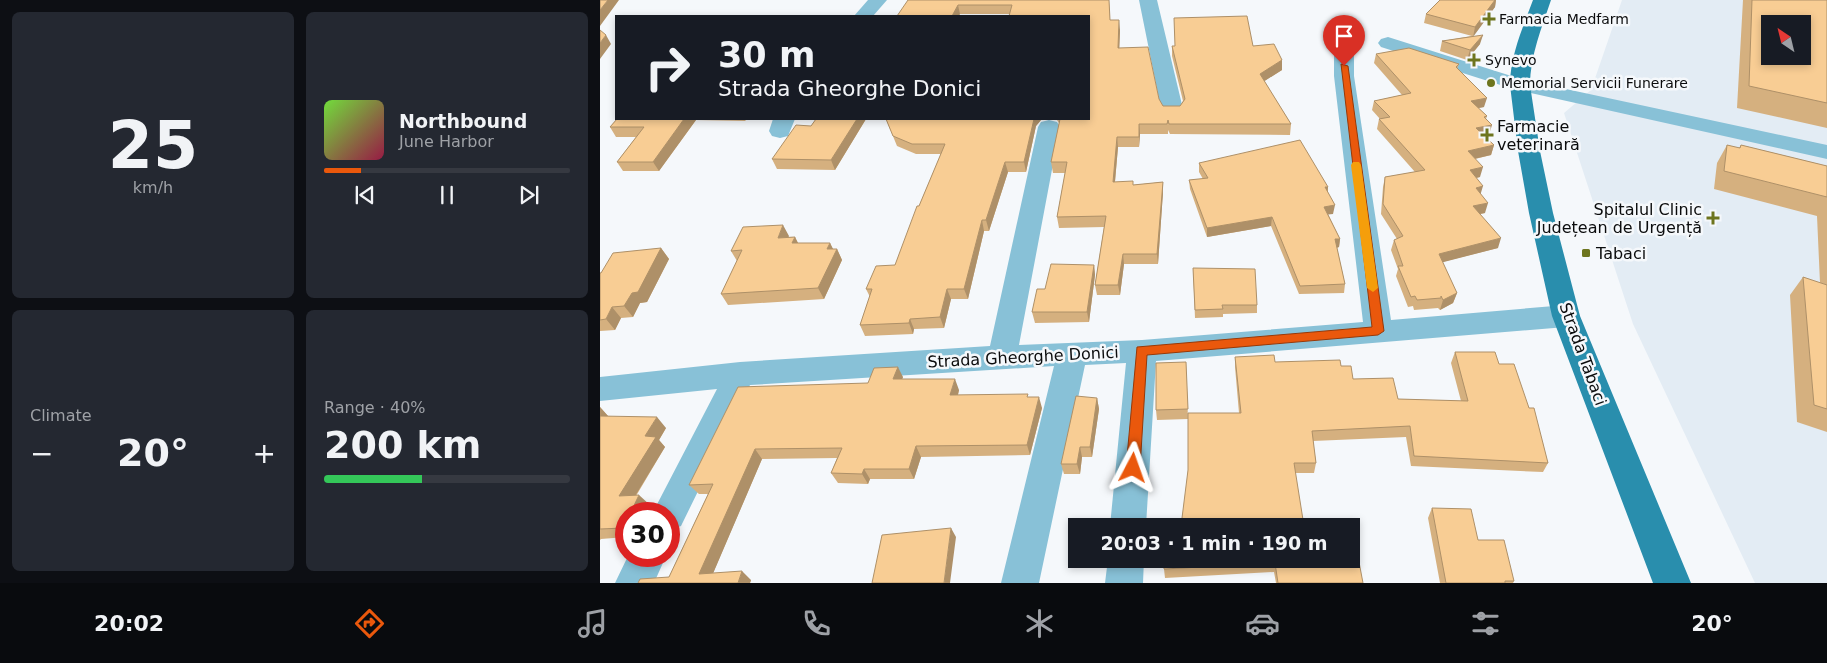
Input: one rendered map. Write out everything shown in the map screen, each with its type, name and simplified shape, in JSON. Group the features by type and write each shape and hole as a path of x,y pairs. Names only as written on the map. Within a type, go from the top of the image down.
{"main road":[{"name":"Strada Tabaci","path":"1542,0 1527,44 1520,74 1530,160 1566,316 1672,583"}],"street":[{"path":"864,15 878,0"},
{"path":"1148,0 1172,109"},
{"path":"1388,43 1520,85 1827,152"},
{"path":"1344,56 1344,76 1378,331"},
{"path":"1002,357 1049,127"},
{"name":"Strada Gheorghe Donici","path":"600,389 740,374 1002,357 1142,351 1566,316"},
{"path":"1129,518 1142,351"},
{"path":"1020,583 1072,354"},
{"path":"675,502 740,374"},
{"path":"634,583 642,567"},
{"path":"1124,583 1125,568"}],"shaded area":[{"name":"Spitalul Clinic Județean de Urgență","path":"1622,0 1827,0 1827,583 1755,583 1633,324 1564,113 1591,90"}],"building":[{"path":"600,0 608,0 600,10"},
{"path":"908,0 1109,0 1110,20 1119,20 1118,48 1148,47 1159,99 1163,106 1180,106 1185,99 1172,46 1175,46 1174,18 1247,16 1253,46 1274,44 1282,60 1260,74 1291,124 1169,124 1168,120 1167,124 1139,124 1139,137 1117,137 1113,182 1133,181 1133,185 1163,182 1157,254 1123,254 1118,285 1095,285 1106,216 1057,217 1067,162 1051,162 1060,120 1090,120 1090,15 1009,15 1012,5 958,5 953,15 898,15"},
{"path":"1440,0 1495,0 1475,27 1426,14"},
{"path":"1752,0 1827,0 1827,103 1749,86"},
{"path":"600,30 606,35 600,43"},
{"path":"1483,35 1470,50 1442,41"},
{"path":"1409,48 1459,64 1456,67 1487,98 1471,101 1487,116 1484,117 1492,125 1476,128 1494,145 1468,151 1483,167 1470,170 1483,186 1476,188 1488,203 1473,206 1501,238 1439,254 1457,293 1443,300 1441,296 1441,298 1417,300 1415,296 1411,297 1398,266 1403,266 1394,240 1403,236 1383,204 1385,177 1425,170 1379,119 1390,117 1374,101 1411,93 1376,54"},
{"path":"616,120 683,120 653,162 617,162 644,127 610,127"},
{"path":"815,120 856,120 831,160 772,159 796,125 811,126"},
{"path":"886,120 1034,120 1024,162 1005,162 986,220 982,220 964,289 947,289 940,317 910,319 909,323 860,325 872,289 866,289 876,266 895,265 917,206 919,206 945,144 912,144 893,136"},
{"path":"1300,140 1328,187 1325,187 1335,205 1324,207 1340,239 1335,239 1345,284 1300,286 1272,217 1207,228 1189,180 1208,178 1199,163"},
{"path":"1727,145 1740,148 1741,145 1827,166 1827,197 1724,171"},
{"path":"783,225 778,238 795,237 792,243 830,243 827,249 837,249 818,288 721,294 742,250 731,251 743,227"},
{"path":"661,248 638,292 632,293 624,306 612,307 606,319 600,320 600,273 613,253"},
{"path":"1051,264 1094,265 1087,312 1032,312 1037,289 1045,289"},
{"path":"1193,268 1255,269 1257,305 1222,305 1223,309 1195,310"},
{"path":"1803,277 1827,285 1827,409 1814,405"},
{"path":"1455,352 1495,352 1499,364 1514,364 1529,408 1534,408 1548,463 1414,456 1410,426 1312,431 1316,463 1294,463 1303,518 1182,518 1188,470 1188,413 1241,413 1235,357 1274,355 1275,362 1340,360 1341,366 1351,366 1353,379 1393,378 1398,399 1468,401"},
{"path":"1186,362 1188,409 1156,410 1156,363"},
{"path":"898,367 893,379 955,379 950,395 1028,394 1027,397 1039,397 1027,445 916,446 909,469 864,469 862,474 831,473 842,448 755,449 699,574 742,571 738,583 638,583 640,579 669,577 674,567 680,567 680,554 713,484 689,485 738,387 868,383 874,368"},
{"path":"1076,396 1097,398 1090,447 1080,447 1077,464 1061,464"},
{"path":"600,416 657,417 645,436 656,437 619,496 639,495 636,502 615,502 615,528 600,529"},
{"path":"1432,508 1471,509 1478,540 1504,540 1514,581 1505,581 1505,583 1446,583"},
{"path":"951,528 944,583 872,583 882,535"},
{"path":"1360,567 1363,583 1278,583 1276,568"}],"slow traffic":[{"path":"1356,165 1373,288"}],"place":[{"name":"Farmacia Medfarm","path":"1489,19"},
{"name":"Synevo","path":"1474,60"},
{"name":"Memorial Servicii Funerare","path":"1491,83"},
{"name":"Farmacie veterinară","path":"1487,135"},
{"name":"Spitalul Clinic Județean de Urgență","path":"1713,218"},
{"name":"Tabaci","path":"1586,253"}],"route":[{"path":"1133,468 1142,351 1378,331 1344,66"}]}
